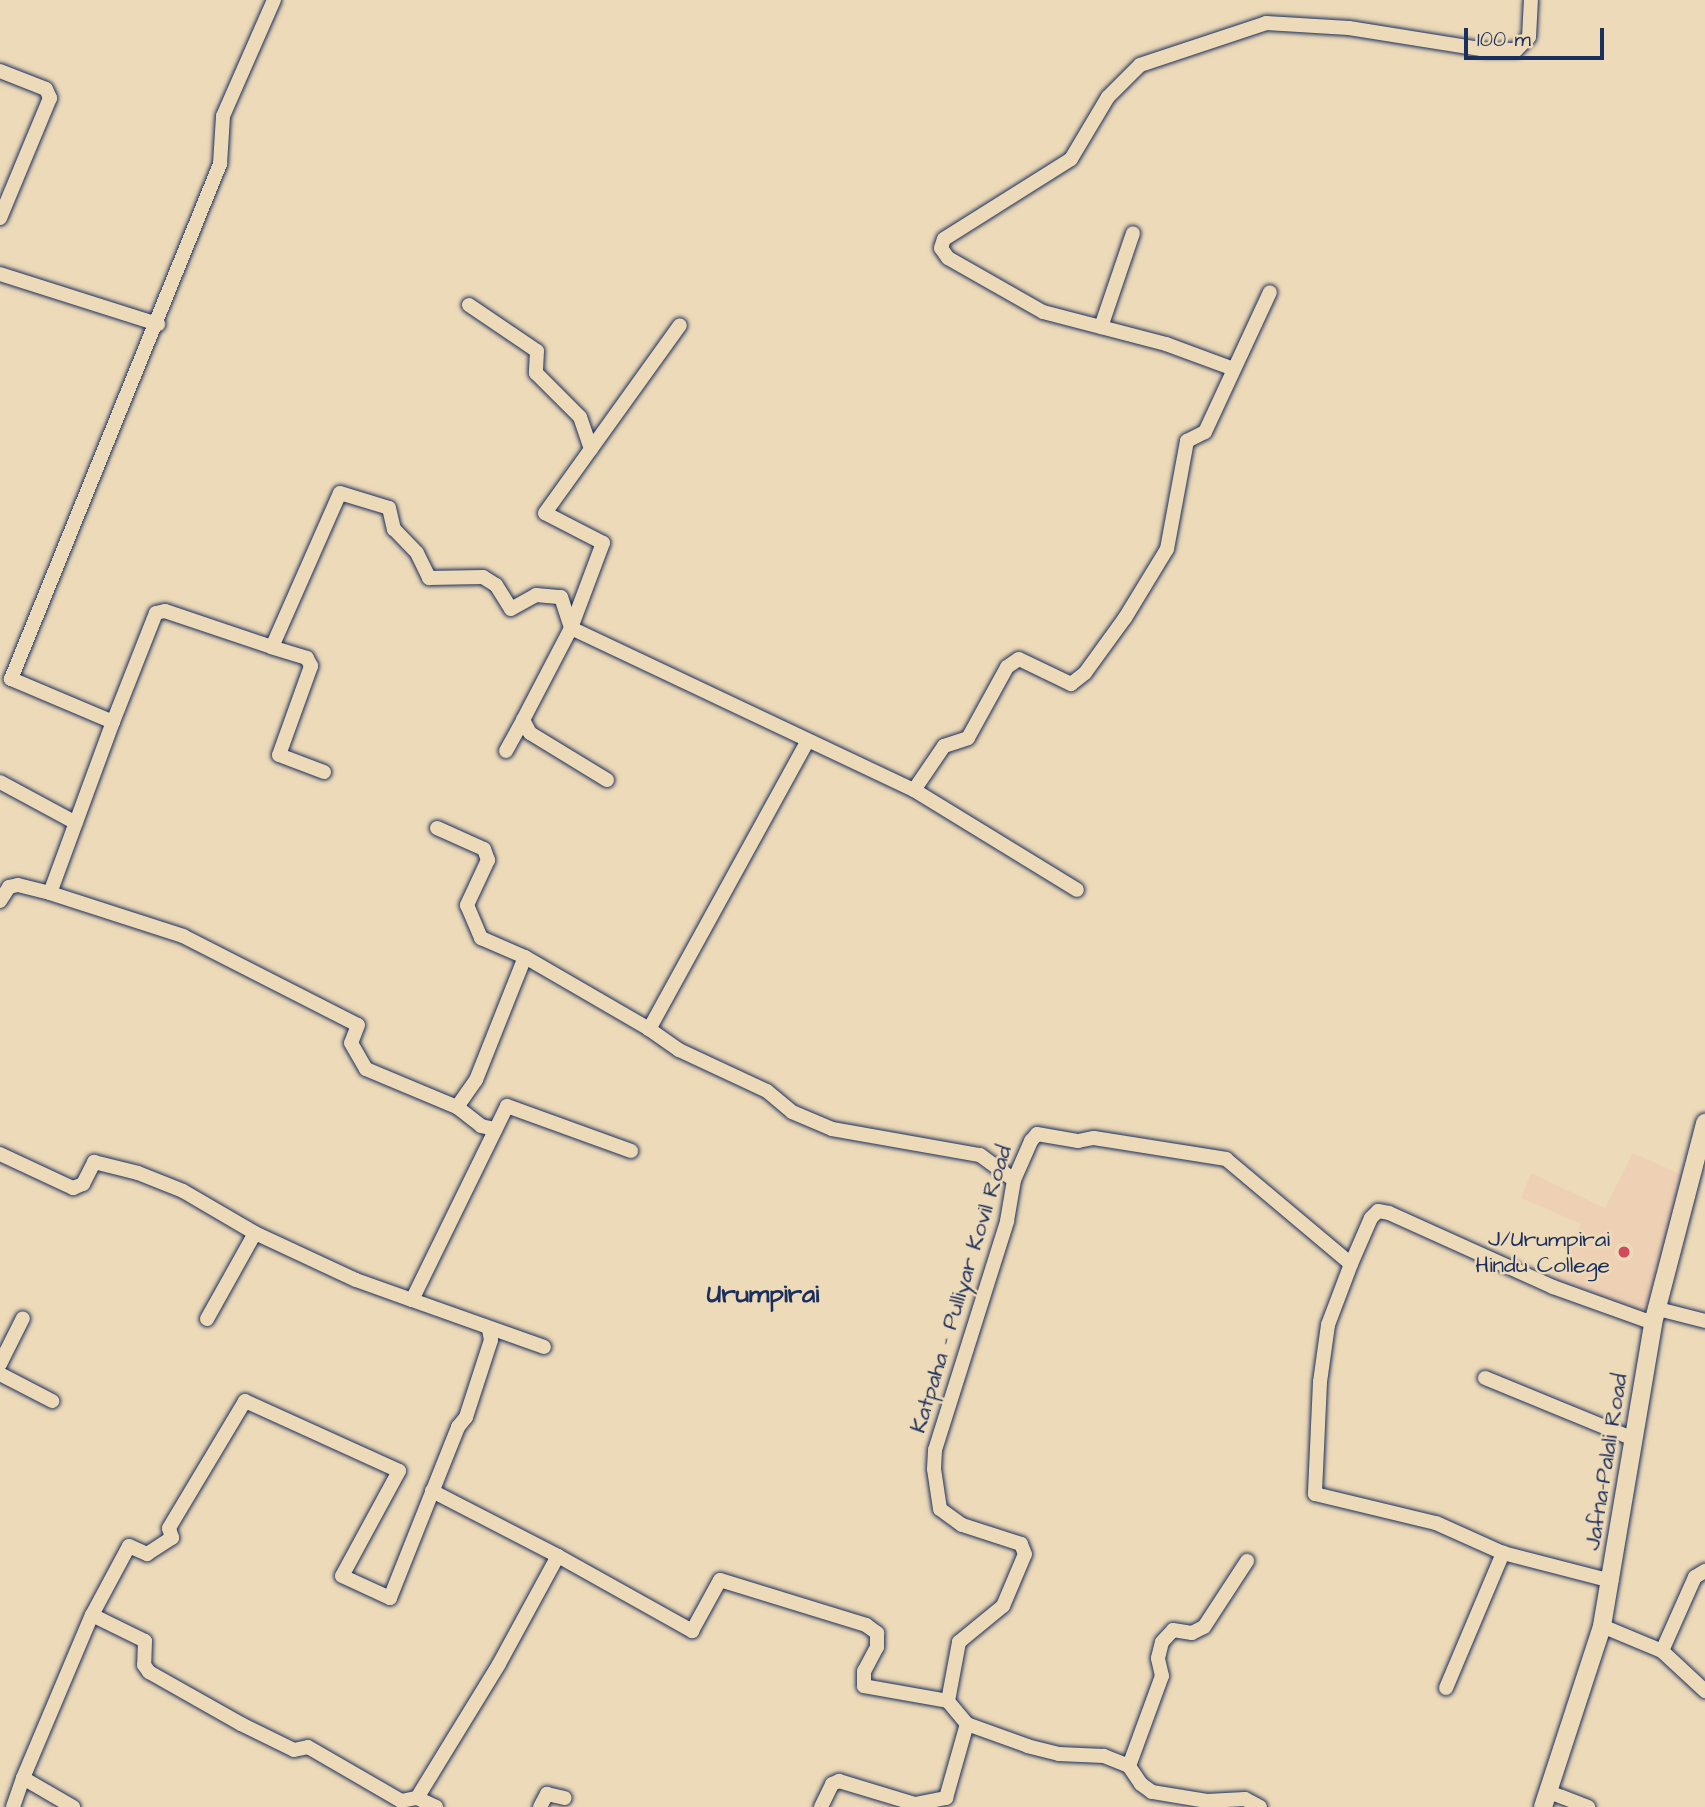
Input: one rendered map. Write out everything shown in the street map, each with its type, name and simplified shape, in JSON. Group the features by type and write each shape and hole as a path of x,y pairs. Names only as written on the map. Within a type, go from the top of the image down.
{"main road":[{"name":"Jafna-Palali Road","path":"1546,1800 1602,1626 1656,1316 1705,1122"}],"street":[{"path":"113,722 11,679 158,324 220,164 223,116 274,0"},
{"path":"1231,368 1101,327 1043,312 948,258 941,248 957,229 1071,159 1108,97 1140,65 1266,23 1349,28 1487,50 1516,50 1529,37 1531,0"},
{"path":"0,71 46,89 50,98 0,218"},
{"path":"1101,327 1133,233"},
{"path":"0,274 158,324"},
{"path":"914,790 944,746 968,738 1013,663 1019,659 1036,665 1063,684 1071,684 1085,673 1167,549 1187,441 1194,434 1205,432 1231,368 1269,292"},
{"path":"469,305 537,351 536,373 580,417 590,449"},
{"path":"506,751 571,628 603,542 545,513 680,325"},
{"path":"272,647 340,493 389,508 394,528 417,553 429,578 483,577 496,585 511,609 536,595 561,597 571,628 807,742 914,790 1077,890"},
{"path":"50,893 156,613 166,611 307,658 311,666 279,755 324,772"},
{"path":"523,720 530,733 607,780"},
{"path":"649,1029 807,742"},
{"path":"0,782 76,822"},
{"path":"436,828 484,849 488,860 467,905 481,938 525,957 649,1029 679,1050 767,1091 792,1112 832,1129 980,1155 1014,1180"},
{"path":"0,901 9,887 18,885 183,936 358,1025 351,1043 366,1069 457,1107 481,1126 494,1129"},
{"path":"457,1107 476,1080 525,957"},
{"path":"412,1300 507,1105 631,1151"},
{"name":"Katpaha - Pulliyar Kovil Road","path":"948,1701 959,1642 1003,1606 1025,1554 1021,1544 962,1525 940,1509 934,1469 935,1450 1007,1221 1014,1180 1037,1134 1078,1141 1094,1138 1226,1159 1350,1264"},
{"path":"0,1154 73,1188 83,1184 94,1162 138,1173 183,1191 255,1233 355,1280 489,1329 503,1329 544,1347"},
{"path":"1611,1581 1503,1553 1436,1523 1315,1494 1320,1382 1328,1325 1350,1264 1371,1218 1378,1211 1389,1213 1553,1287 1656,1316 1705,1321"},
{"path":"207,1318 255,1233"},
{"path":"0,1364 23,1318"},
{"path":"13,1807 92,1615 129,1546 147,1554 172,1538 169,1528 245,1401 399,1471 342,1576 390,1598 432,1491 466,1417 491,1340 489,1329"},
{"path":"0,1374 52,1401"},
{"path":"1485,1378 1634,1439"},
{"path":"432,1491 558,1556 692,1631 720,1580 866,1625 877,1633 877,1647 864,1671 864,1686 948,1701 967,1724 1028,1746 1059,1754 1104,1756 1129,1766 1141,1784 1152,1792 1208,1801 1245,1799 1258,1807"},
{"path":"1446,1688 1503,1553"},
{"path":"417,1798 499,1664 558,1556"},
{"path":"1129,1766 1162,1676 1158,1658 1162,1642 1173,1630 1192,1633 1204,1628 1247,1561"},
{"path":"1662,1651 1695,1577 1705,1571"},
{"path":"92,1615 145,1641 144,1665 149,1672 241,1724 294,1750 308,1747 401,1801 417,1798 436,1807"},
{"path":"1602,1626 1662,1651 1705,1691"},
{"path":"821,1807 832,1784 839,1781 915,1804 946,1798 967,1724"},
{"path":"23,1778 73,1807"},
{"path":"540,1807 547,1794 565,1798"},
{"path":"1546,1800 1588,1807"}],"shaded area":[{"name":"J/Urumpirai Hindu College","path":"1633,1153 1696,1181 1662,1330 1555,1280 1581,1224 1521,1198 1531,1173 1605,1208"}],"place":[{"name":"J/Urumpirai Hindu College","path":"1624,1252"}],"district":[{"name":"Urumpirai","path":"763,1295"}]}
